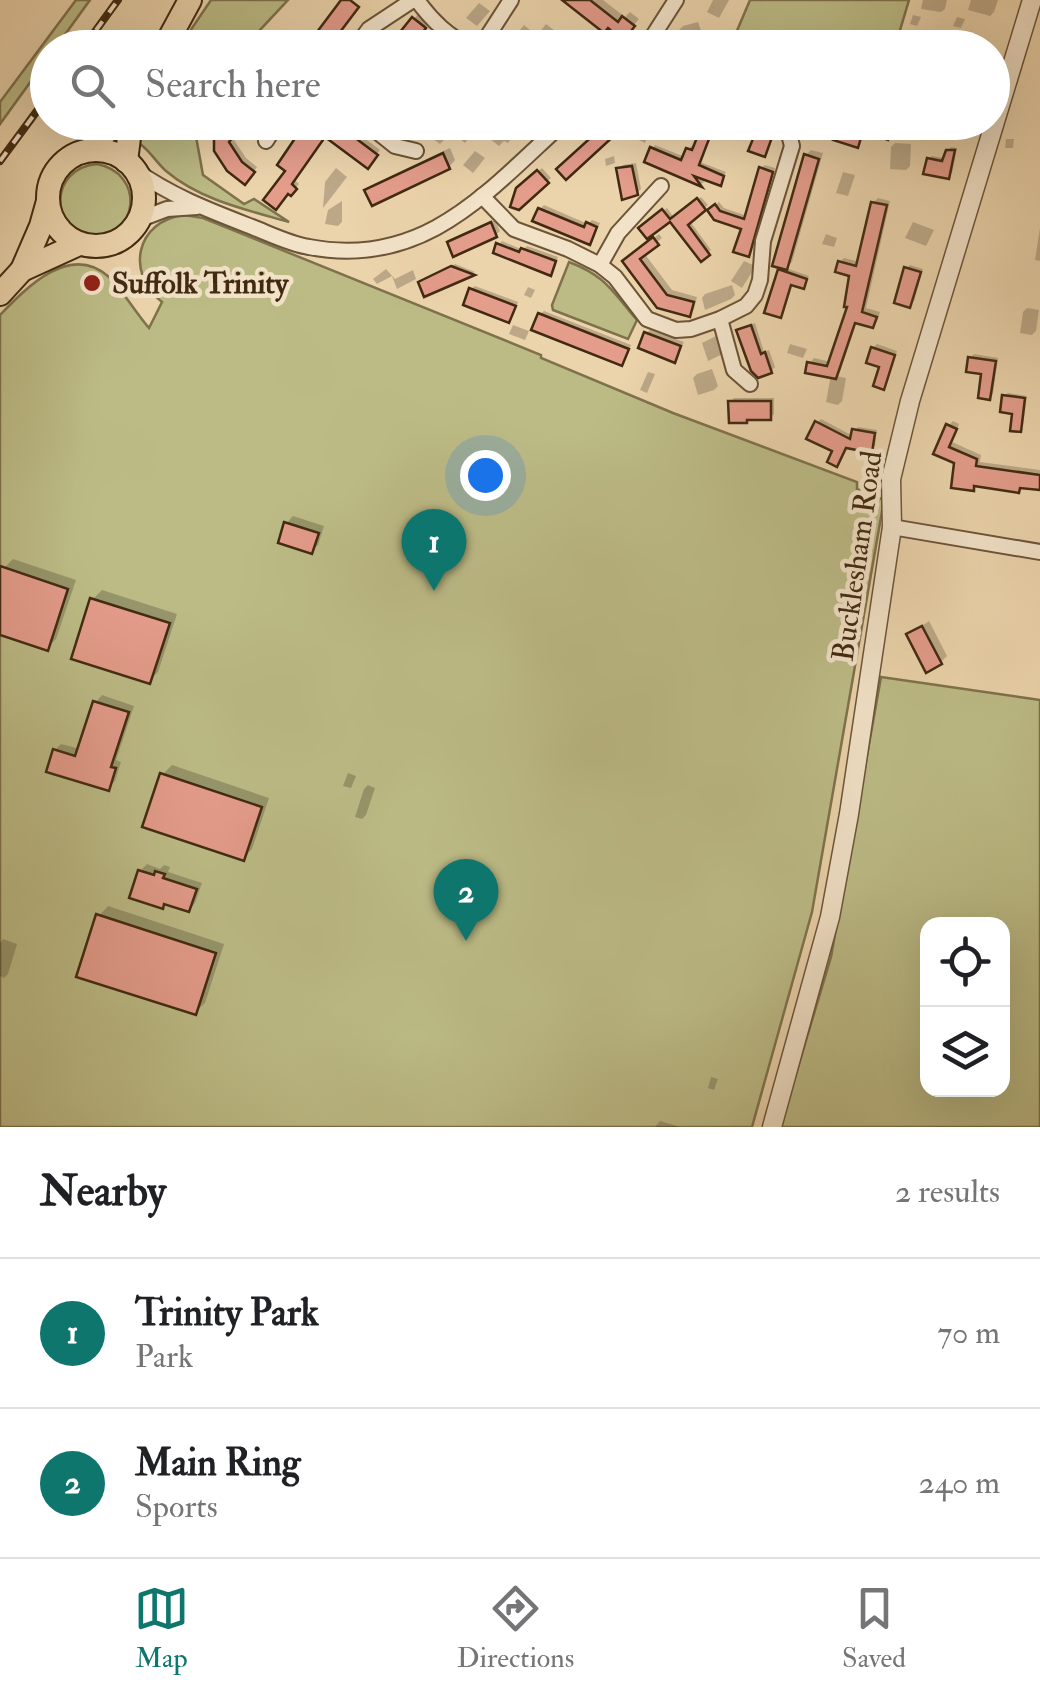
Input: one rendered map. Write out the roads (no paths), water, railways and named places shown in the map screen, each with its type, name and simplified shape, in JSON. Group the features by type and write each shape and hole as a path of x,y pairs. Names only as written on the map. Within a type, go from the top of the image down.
{"main road":[{"path":"174,30 190,0"},
{"path":"91,150 100,140"},
{"path":"131,166 132,140"},
{"path":"0,294 22,270 41,226 49,186 64,161 77,153 106,150 117,154 142,180 138,220 126,236 101,246 80,244 68,238 52,216 48,201"},
{"path":"22,270 80,244"}],"street":[{"path":"368,30 415,0 442,30"},
{"path":"492,30 511,0"},
{"path":"660,30 676,0"},
{"name":"Bucklesham Road","path":"1010,72 1032,0"},
{"path":"388,140 395,146 416,150"},
{"path":"131,166 156,185 198,206 305,247 356,251 407,242 460,215 544,140"},
{"path":"482,196 514,229 600,265 648,319 676,330 691,330 746,306 755,295 763,240 792,146 790,140"},
{"name":"Bucklesham Road","path":"772,1127 830,917 849,814 892,527 891,479 910,401 989,140"},
{"path":"600,265 618,234 661,186"},
{"path":"138,220 167,209 198,206"},
{"path":"720,319 734,370 750,384"},
{"path":"892,527 1040,552"}],"railway":[{"path":"96,30 118,0"},
{"path":"0,161 30,120"}],"place":[{"name":"Suffolk Trinity","path":"92,283"},
{"name":"Trinity Park","path":"434,591"},
{"name":"Main Ring","path":"466,941"}]}
